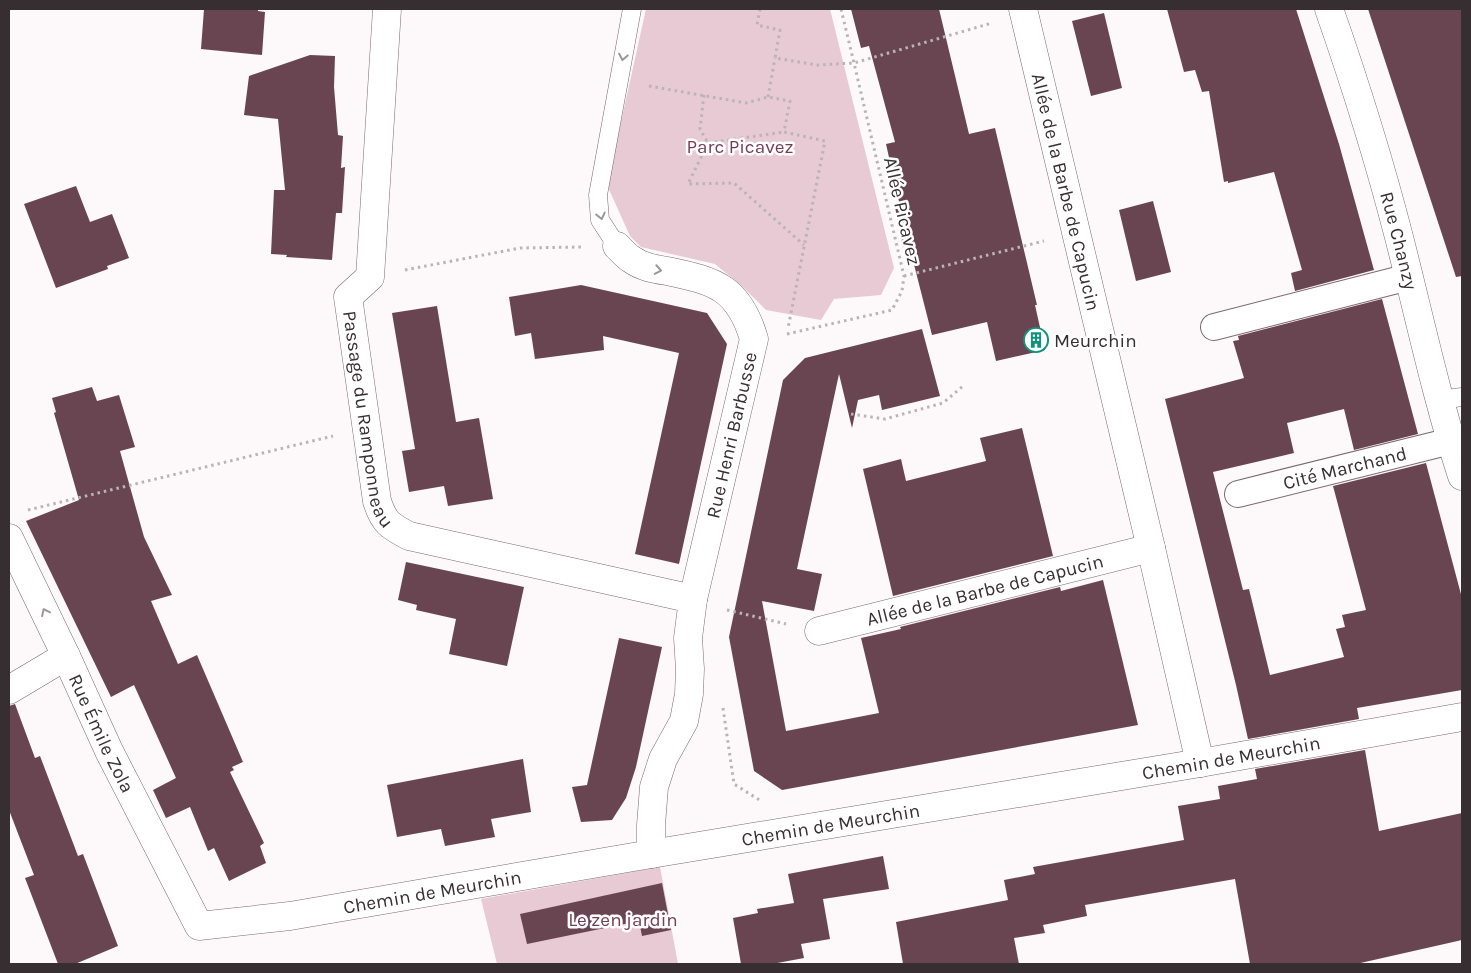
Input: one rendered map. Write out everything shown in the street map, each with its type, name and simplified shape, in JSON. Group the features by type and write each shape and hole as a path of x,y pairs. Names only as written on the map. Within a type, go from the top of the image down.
{"street":[{"path":"370,277 387,9"},
{"name":"Rue Chanzy","path":"1329,9 1374,147 1409,277 1451,399 1451,441 1462,476"},
{"name":"Allée de la Barbe de Capucin","path":"1023,11 1152,548 1200,763"},
{"name":"Rue Henri Barbusse","path":"617,246 631,259 648,268 696,277 717,284 732,296 740,307 749,322 754,339 693,599 688,638 689,694 684,721 662,759 654,787 651,854"},
{"name":"Passage du Ramponneau","path":"370,277 348,297 377,501 382,516 393,528 410,536 693,599"},
{"path":"1214,327 1409,277"},
{"name":"Cité Marchand","path":"1238,494 1451,441"},
{"name":"Rue Émile Zola","path":"9,538 109,751 199,926"},
{"name":"Allée de la Barbe de Capucin","path":"819,631 1152,548"},
{"path":"9,690 66,656"},
{"name":"Chemin de Meurchin","path":"199,926 290,916 1462,717"}],"lane":[{"name":"Rue Henri Barbusse","path":"617,246 600,220 598,195 632,9"}],"path":[{"path":"760,9 758,25 780,30 768,96"},
{"name":"Allée Picavez","path":"804,245 786,334 892,310 902,291 904,276 840,9"},
{"path":"775,58 816,65 854,63 1023,11"},
{"path":"618,80 746,103 768,96 790,101 784,132"},
{"path":"704,95 700,129 708,143"},
{"path":"708,143 784,132 825,141 804,245"},
{"path":"708,143 688,184 734,183 804,245"},
{"path":"904,276 1077,233"},
{"path":"370,277 520,248 617,246"},
{"path":"851,414 886,419 943,403 963,386"},
{"path":"27,510 335,436"},
{"path":"719,608 819,631"},
{"path":"723,700 734,784 806,828"}],"green space":[{"name":"Parc Picavez","path":"646,9 830,9 894,268 881,295 834,299 821,320 766,310 743,287 715,264 641,247 630,236 607,185"},
{"name":"Le zen jardin","path":"660,867 678,964 497,964 481,899"}],"building":[{"path":"204,9 258,9 258,11 265,12 262,55 201,49"},
{"path":"851,9 939,9 969,134 995,128 1037,305 1035,305 1045,350 996,361 987,322 932,335 909,245 903,247 895,207 900,206 886,144 895,142 869,46 861,48"},
{"path":"1167,9 1296,9 1339,144 1374,270 1295,291 1291,273 1302,270 1274,172 1228,183 1228,181 1224,182 1209,91 1202,92 1195,70 1184,72"},
{"path":"1368,9 1462,9 1462,276 1456,277"},
{"path":"1104,13 1122,88 1091,96 1072,21"},
{"path":"310,55 335,56 334,87 338,135 343,136 341,168 345,167 342,213 336,213 332,260 286,257 287,255 271,254 274,190 285,190 278,119 244,115 249,76"},
{"path":"76,186 90,222 112,214 129,258 107,266 108,269 56,288 24,204"},
{"path":"1153,201 1171,272 1136,281 1119,210"},
{"path":"581,285 707,313 727,344 679,564 635,554 679,353 603,336 604,350 535,359 531,333 515,336 509,297"},
{"path":"1382,299 1418,434 1354,450 1344,409 1287,423 1294,453 1213,472 1243,590 1249,589 1270,675 1344,657 1336,629 1345,627 1342,615 1366,610 1333,486 1426,463 1462,598 1462,690 1357,708 1359,719 1248,739 1165,399 1244,378 1233,341 1239,340 1238,336"},
{"path":"437,306 456,422 479,418 493,499 448,506 444,486 409,492 402,451 415,449 392,313"},
{"path":"922,329 940,396 882,410 879,395 858,400 852,428 839,374 797,569 822,574 814,611 762,601 786,731 879,713 861,638 1060,587 1061,591 1103,580 1138,725 782,790 754,771 729,637 783,380 805,358"},
{"path":"92,387 97,401 119,395 135,447 120,451 144,537 172,595 151,601 178,664 197,655 243,762 232,767 234,770 230,772 264,843 260,846 266,863 229,881 214,848 208,851 190,807 166,818 153,790 176,778 134,685 111,697 26,521 79,500 54,413 56,412 52,398"},
{"path":"1022,428 1053,556 893,596 863,469 901,459 906,481 986,461 980,438"},
{"path":"406,562 524,587 507,666 449,654 456,619 416,610 417,605 398,600"},
{"path":"619,638 662,647 636,767 626,798 612,820 581,822 572,787 587,785"},
{"path":"15,704 35,758 40,756 78,856 83,854 118,946 75,964 58,964 25,878 34,875 9,810 9,706"},
{"path":"1365,750 1379,831 1462,813 1462,940 1356,964 1250,964 1235,879 1085,905 1087,916 1043,925 1045,933 1014,938 1019,964 903,964 896,922 1008,900 1004,880 1035,874 1033,867 1184,840 1178,806 1220,799 1218,786 1257,779 1255,769"},
{"path":"523,759 531,812 491,819 495,837 445,846 441,829 397,837 387,785"},
{"path":"883,856 889,889 823,899 830,939 801,944 804,958 772,964 741,964 733,918 758,913 757,909 794,903 788,874"},
{"path":"662,883 671,930 642,936 639,921 527,944 520,914"}],"place":[{"name":"Meurchin","path":"1036,340"}]}
